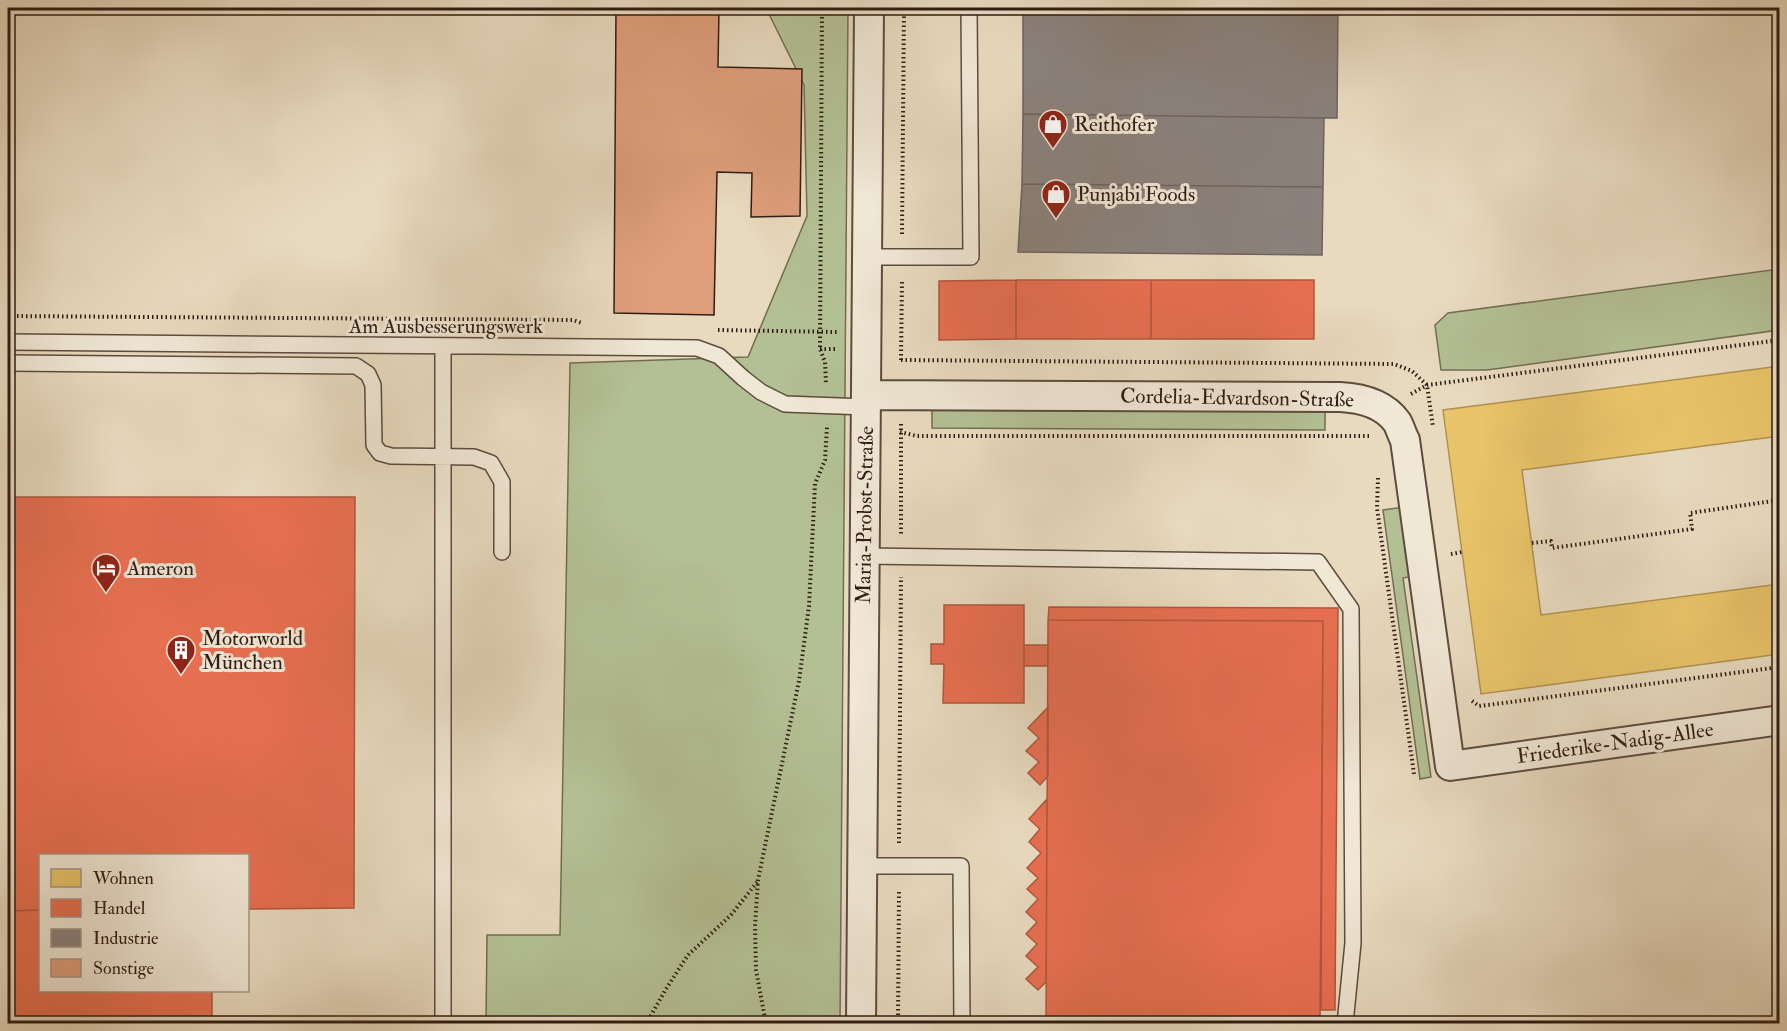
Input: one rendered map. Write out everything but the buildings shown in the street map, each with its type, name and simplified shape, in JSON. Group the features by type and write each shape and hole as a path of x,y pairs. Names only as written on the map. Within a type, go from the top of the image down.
{"street":[{"name":"Maria-Probst-Straße","path":"861,1023 869,8"},
{"name":"Cordelia-Edvardson-Straße","path":"866,401 901,395 1340,397 1362,399 1384,410 1397,422 1405,440 1450,766"},
{"name":"Friederike-Nadig-Allee","path":"1450,766 1779,720"}],"lane":[{"path":"867,257 971,257 969,8"},
{"name":"Am Ausbesserungswerk","path":"8,342 697,348 718,356 761,392 785,404 827,406 866,401"},
{"path":"443,347 443,1023"},
{"path":"8,363 356,366 368,374 373,385 374,445 380,453 392,456 474,457 491,463 502,482 502,552"},
{"path":"864,556 1318,562 1351,609 1353,943 1345,1023"},
{"path":"862,866 961,866 962,1023"}],"path":[{"path":"766,1023 756,970 754,926 758,880 799,681 808,606 815,484 825,460 827,406 825,362 820,349 822,8"},
{"name":"Maria-Probst-Straße","path":"898,1023 904,8"},
{"path":"1384,410 1427,385 1779,340"},
{"path":"901,360 1394,364 1412,371 1427,385 1434,430"},
{"path":"901,432 917,436 1372,437"},
{"path":"1378,475 1377,508 1414,774"},
{"path":"1532,543 1551,541 1552,548 1692,529 1690,513 1779,500"},
{"path":"1451,554 1462,552"},
{"path":"1469,696 1473,703 1479,706 1779,667"},
{"path":"646,1023 688,955 731,915 758,880"}],"green space":[{"path":"766,8 848,8 840,1023 486,1024 487,935 560,935 570,363 748,357 807,216 804,85"},
{"path":"1779,269 1779,330 1487,370 1441,370 1435,325 1448,313"},
{"path":"932,408 1325,410 1325,430 932,428"},
{"path":"1404,507 1414,576 1403,578 1431,777 1420,779 1383,510"}],"place":[{"name":"Reithofer","path":"1053,150"},
{"name":"Punjabi Foods","path":"1056,220"},
{"name":"Ameron","path":"106,594"},
{"name":"Motorworld München","path":"181,676"}]}
